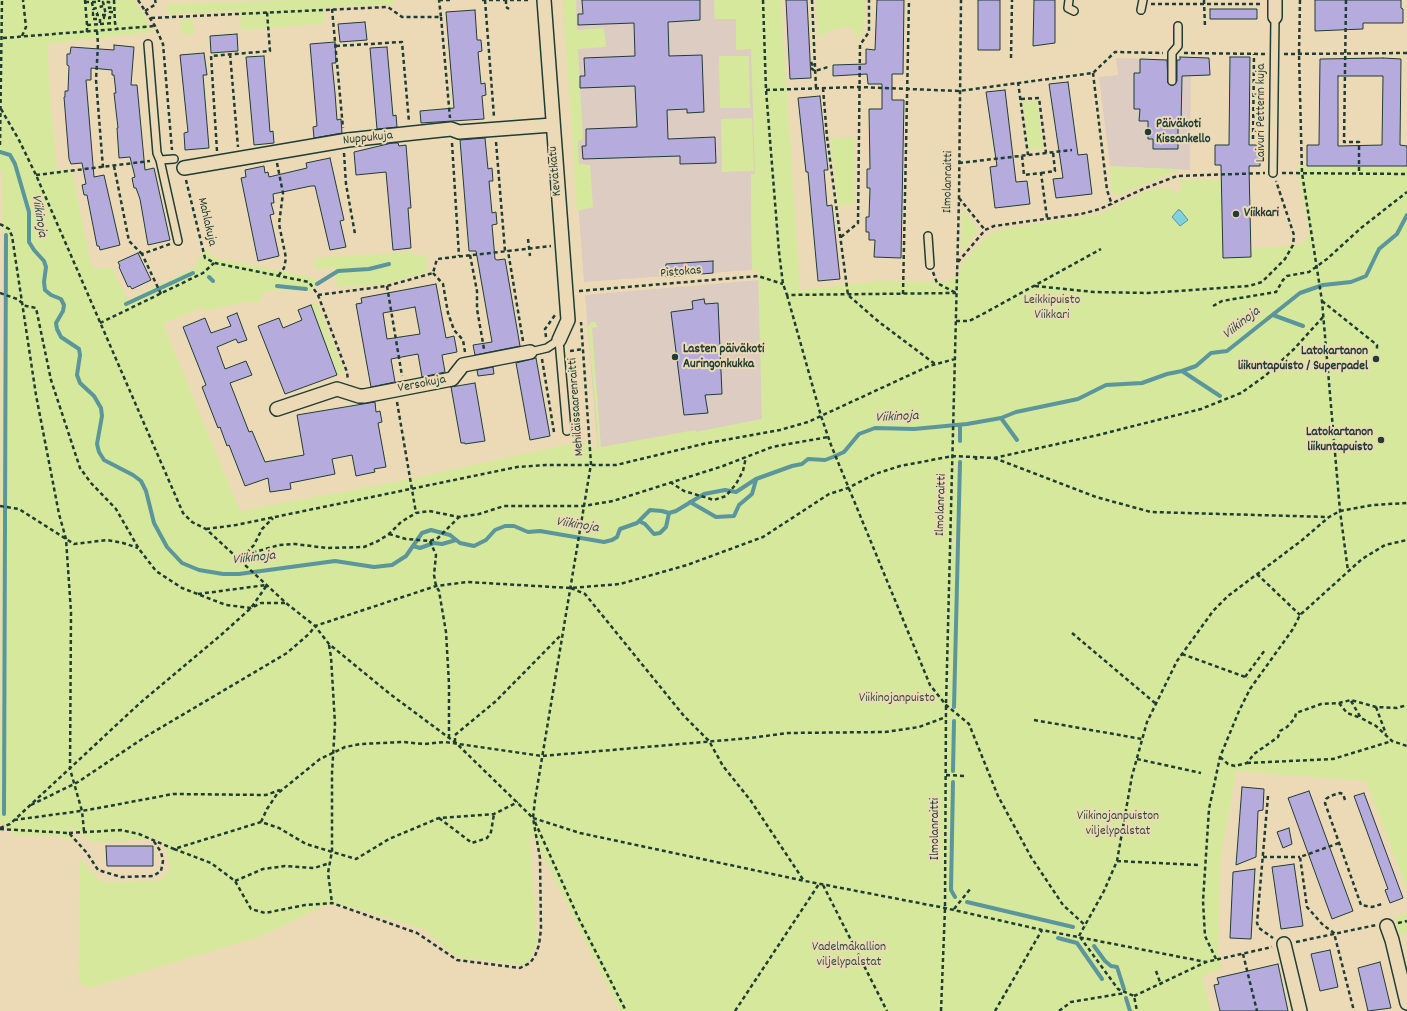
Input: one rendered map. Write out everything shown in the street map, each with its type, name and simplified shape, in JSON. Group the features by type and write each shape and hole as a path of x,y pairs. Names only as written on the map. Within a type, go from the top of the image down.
{"street":[{"name":"Kevätkatu","path":"544,0 552,125 568,320 560,340"},
{"name":"Nuppukuja","path":"184,168 275,154 344,141 451,129 459,132 552,125"},
{"path":"466,364 532,351"},
{"name":"Versokuja","path":"277,409 337,389 364,396 452,379 463,365 466,364"},
{"path":"1382,926 1392,940 1406,999"},
{"path":"1284,944 1300,1011"}],"lane":[{"path":"1068,0 1068,8 1074,10"},
{"name":"Laivuri Petterin kuja","path":"1273,173 1275,7"},
{"path":"1172,81 1172,53 1178,46 1178,26"},
{"path":"148,44 157,153 160,160 178,241"},
{"path":"160,160 174,159"},
{"path":"928,236 930,266"},
{"path":"532,351 547,348 560,340 567,431"}],"path":[{"path":"0,145 3,38 2,0"},
{"path":"22,37 26,27 23,0"},
{"path":"87,32 85,1 99,2 99,0"},
{"path":"114,0 115,23 117,30"},
{"path":"138,0 155,26 163,44 174,159"},
{"path":"145,11 156,4 155,0"},
{"path":"450,0 440,0 451,129 459,256"},
{"path":"534,0 484,0 507,251 554,432"},
{"path":"506,0 506,8 509,9"},
{"path":"762,0 766,90 783,284 828,437 930,685 946,705 969,724 998,796 1031,857 1063,905 1086,926"},
{"path":"812,0 816,88"},
{"path":"841,238 858,223 860,45 869,32 869,0"},
{"path":"903,294 909,0"},
{"name":"Ilmolanraitti","path":"942,1011 945,908 946,705 959,198 961,0"},
{"path":"1011,58 1012,0"},
{"path":"1204,0 1205,26"},
{"path":"1300,0 1299,54 1302,174 1322,301 1340,511 1348,571"},
{"path":"1346,0 1344,142 1359,142 1358,174"},
{"path":"104,23 104,17 106,14 103,1 109,2 109,8 114,8"},
{"path":"92,2 93,9 103,6"},
{"path":"1142,5 1204,4 1275,7"},
{"path":"150,18 388,7 402,17 441,17"},
{"path":"97,8 97,13"},
{"path":"332,9 344,141 346,184 355,234"},
{"path":"97,13 97,15 110,18 110,12 115,12"},
{"path":"216,148 211,56 270,51 267,12"},
{"path":"94,19 93,13 97,13"},
{"path":"86,20 100,19 100,24"},
{"path":"87,25 115,23"},
{"path":"3,38 155,26"},
{"path":"97,31 98,44 96,80 103,168"},
{"path":"336,46 402,42 411,134"},
{"path":"230,54 238,146"},
{"path":"1252,140 1254,54"},
{"path":"810,62 815,70"},
{"path":"811,68 815,70 828,67"},
{"path":"1093,73 1107,190 1112,205"},
{"path":"1018,82 1028,155"},
{"path":"766,90 860,87 931,89"},
{"path":"823,88 848,295 879,322 935,365"},
{"path":"1021,99 1039,98 1046,153"},
{"path":"1,109 19,140 36,175 177,503 183,513 192,522 206,529 286,603 315,626 328,644 390,694 456,743 533,818 578,917 626,1011"},
{"path":"959,163 1072,150"},
{"path":"1022,156 1024,175 1041,173 1055,171 1053,152"},
{"path":"275,154 283,193 279,224 286,258 284,268 279,275"},
{"path":"36,175 160,160"},
{"path":"114,166 129,241 142,254 160,293"},
{"name":"Mahlakuja","path":"184,168 202,252 209,261 215,263 309,282 318,295 347,372 349,393"},
{"path":"1041,173 1047,218"},
{"path":"1035,286 1094,292 1148,292 1249,286 1262,282 1286,259 1293,245 1294,235 1273,173"},
{"path":"957,263 985,230 1009,223 1081,214 1112,205 1143,189 1177,176 1273,173 1407,174"},
{"path":"1214,306 1222,301 1276,292 1287,276 1309,272 1317,265 1328,259 1361,228 1407,192"},
{"path":"959,198 985,230"},
{"path":"0,224 9,229 12,236 36,395 59,514 66,539 71,612 70,769 82,811 84,831"},
{"path":"528,240 530,256"},
{"path":"142,254 178,241"},
{"path":"433,273 437,259 554,246"},
{"path":"956,321 969,321 1101,249"},
{"path":"470,255 477,291 477,309 486,360"},
{"path":"100,323 160,293 203,274 215,263"},
{"path":"930,266 937,283 956,293"},
{"path":"318,295 387,286 433,273"},
{"path":"433,273 443,284 454,330 463,340 466,364"},
{"name":"Pistokas","path":"579,291 758,276 783,284"},
{"path":"387,286 411,489 416,513"},
{"path":"0,293 23,302 26,306 36,308 51,380 80,468 91,483 116,509 148,563 162,577 195,594 226,605 251,608 261,604 286,603"},
{"path":"787,295 956,293"},
{"path":"1322,301 1377,345 1377,349"},
{"path":"994,458 1160,420 1222,402 1241,392 1265,376 1294,349 1323,317"},
{"name":"Mehiläissaarenraitti","path":"533,818 591,464 583,349"},
{"path":"206,529 236,525 517,467 591,464 616,465 703,444 780,430 808,422 935,365 955,359"},
{"path":"240,559 255,552 279,545 295,544 339,549 364,547 389,534 401,522 416,513 429,511 460,517 479,514 504,506 583,506 613,501 772,447 828,437"},
{"path":"670,482 684,491 714,500 726,496 736,484 743,471 746,456"},
{"path":"31,805 75,784 145,737 287,653 310,634 315,626 436,586 467,582 571,588 620,584 687,565 763,537 829,494 848,488 875,474 900,466 953,456 994,458 1096,497 1127,507 1151,512 1329,517"},
{"path":"976,456 976,463"},
{"path":"1079,936 1086,926 1104,891 1117,861 1137,759 1142,739 1155,703 1163,685 1182,654 1212,610 1228,596 1301,541 1329,517 1340,511 1373,505 1407,503"},
{"path":"0,506 19,510 74,544 107,540 123,542 139,549"},
{"path":"240,559 254,545 262,529 274,516"},
{"path":"389,534 406,539 430,541 438,538 460,517"},
{"path":"1216,959 1206,936 1203,889 1209,809 1220,757 1239,711 1250,689 1294,629 1300,615 1362,559 1385,545 1407,540"},
{"path":"430,541 436,555 434,575 436,586 439,591 446,632 450,684 449,738"},
{"path":"1257,574 1300,615"},
{"path":"195,594 213,593 267,585"},
{"path":"0,829 31,805 140,703 251,608 267,585"},
{"path":"571,588 585,594 684,716 708,742 722,766 751,801 805,881"},
{"path":"1072,633 1155,703"},
{"path":"456,743 455,735 496,701 563,634"},
{"path":"328,644 331,657 333,687 335,752 332,780 332,851 328,873 332,903"},
{"path":"1182,654 1247,678 1265,650"},
{"path":"1247,763 1254,754 1278,737 1280,731 1287,727 1295,718 1296,713 1321,704 1339,703 1351,700 1376,707 1397,708 1407,705"},
{"path":"1351,700 1361,718"},
{"path":"1339,703 1347,713 1376,726 1392,741 1407,746"},
{"path":"1376,707 1386,734"},
{"path":"261,822 267,809 277,794 284,788 320,760 345,747 361,744 456,743 542,756 708,742 788,733 885,732 919,726 946,717"},
{"path":"1034,720 1142,739"},
{"path":"1220,757 1228,764 1235,766 1247,763 1333,759 1392,741"},
{"path":"1137,759 1201,773"},
{"path":"946,775 965,776"},
{"path":"13,820 82,811 173,794 266,796 284,788"},
{"path":"1345,800 1343,794 1340,793 1330,796 1326,799 1325,803 1361,905 1372,907 1382,904"},
{"path":"1268,796 1257,923 1259,928 1284,944"},
{"path":"174,850 261,822 279,828 306,844 356,859 389,839 439,818 494,814 518,802"},
{"path":"439,818 472,843 487,838 491,832 494,814"},
{"path":"533,818 580,833 823,885 954,909 1042,930 1206,962"},
{"path":"0,829 8,831 68,833 121,830 139,834 174,850 211,863 235,881 251,909 265,913 305,905 332,903 417,934 457,960 520,968 528,966 535,956 539,944 540,858 533,818"},
{"path":"68,833 87,853 98,870 121,877 153,876 161,871 163,861 161,852 152,840"},
{"path":"1263,857 1300,857 1339,843"},
{"path":"1300,857 1308,907 1323,925 1334,933 1354,1011"},
{"path":"1117,861 1198,865"},
{"path":"235,881 263,869 285,866 314,868 330,863"},
{"path":"735,1011 819,884"},
{"path":"823,885 887,1011"},
{"path":"954,909 971,888"},
{"path":"1079,936 1118,988 1125,993 1134,996 1161,985 1206,962 1216,959 1334,933 1382,926"},
{"path":"995,1011 1042,930"},
{"path":"1243,954 1257,1011"},
{"path":"1156,970 1161,985"},
{"path":"1060,1011 1070,1002 1125,993"},
{"path":"1134,996 1137,1011"}],"shaded area":[{"path":"563,0 714,0 715,19 736,19 752,49 758,174 751,174 752,270 584,282"},
{"name":"Päiväkoti Kissankello","path":"1180,57 1191,57 1190,170 1110,166 1099,77 1118,75 1116,58 1180,60"},
{"name":"Lasten päiväkoti Auringonkukka","path":"759,280 762,419 598,452 585,295"}],"green space":[{"name":"Viikinojanpuisto","path":"0,0 134,0 148,21 146,23 152,32 48,44 49,85 57,170 70,169 73,176 91,264 95,269 111,267 128,300 196,267 196,262 206,250 216,258 315,278 318,285 311,291 280,290 261,293 263,296 259,302 245,302 205,311 202,307 163,324 240,511 405,480 583,441 598,451 588,327 591,322 595,322 598,327 592,328 601,447 695,430 696,432 762,419 758,271 752,270 751,174 755,174 751,49 736,50 736,19 715,19 714,0 781,0 800,290 876,281 945,282 960,276 961,266 979,244 991,234 1003,229 1100,214 1147,191 1158,188 1172,189 1175,193 1181,192 1180,180 1221,180 1223,258 1251,257 1251,249 1302,244 1309,234 1297,166 1407,167 1407,890 1366,781 1236,771 1220,863 1218,952 1222,969 1202,976 1211,1011 620,1011 533,836 530,838 537,943 527,965 456,957 424,929 354,908 328,904 262,936 90,988 79,983 80,859 101,882 156,881 164,877 170,867 164,844 157,839 93,842 69,826 74,842 59,836 16,836 0,822 3,301 2,171 0,169"},
{"path":"292,0 394,0 395,4 324,7 325,24 241,30 240,11 168,14 168,4"},
{"path":"563,0 576,0 577,30 604,28 606,47 578,49 583,139 578,141 579,164 590,165 593,207 577,211"},
{"path":"816,0 865,0 865,22 862,33 858,39 853,29 844,26 818,37"},
{"path":"193,19 194,34 182,35 180,20"},
{"path":"719,56 749,56 750,108 720,108"},
{"path":"1037,100 1043,148 1029,150 1023,102"},
{"path":"752,118 754,171 722,172 721,119"},
{"path":"854,137 854,204 838,206 831,138"},
{"path":"1110,166 1181,169 1119,195 1114,194 1111,189"},
{"path":"962,208 978,230 961,253"},
{"path":"414,252 414,256 426,255 427,272 386,284 337,287 335,268 315,269 314,258"},
{"path":"317,303 344,372 338,374 312,305"},
{"path":"1407,913 1407,933 1398,936 1395,916"}],"water":[{"path":"1178,210 1180,210 1188,220 1180,226 1172,217"}],"building":[{"path":"582,0 700,0 700,20 668,22 669,56 702,55 704,112 687,113 687,109 667,110 668,139 715,137 716,163 680,164 680,156 583,159 582,146 586,146 586,129 637,127 635,86 580,88 580,76 585,76 584,58 635,56 634,23 578,25 578,14 583,14"},
{"path":"786,0 807,0 811,78 790,79"},
{"path":"877,0 904,0 903,74 892,74 892,100 904,100 901,258 874,257 875,240 869,240 869,232 866,232 866,217 869,217 870,188 867,188 867,169 870,169 869,109 882,109 882,84 868,84 867,74 833,76 833,65 866,64 866,49 875,50"},
{"path":"978,0 1000,0 1000,50 978,50"},
{"path":"1034,0 1055,0 1055,43 1033,46"},
{"path":"1315,0 1401,0 1401,8 1403,9 1403,23 1363,23 1363,29 1315,31"},
{"path":"1210,9 1257,9 1257,19 1210,19"},
{"path":"475,10 477,40 481,40 482,51 478,52 481,84 485,83 486,95 482,96 484,119 421,123 420,111 454,108 446,12"},
{"path":"365,22 367,40 340,42 338,24"},
{"path":"237,34 238,51 211,53 210,36"},
{"path":"335,42 336,63 332,63 337,120 341,119 342,133 314,138 313,127 317,126 310,44"},
{"path":"114,45 134,47 131,85 137,85 145,170 154,168 170,240 148,245 140,199 136,188 134,188 132,178 135,177 130,157 119,158 114,75 112,75 112,70 91,68 91,80 86,80 94,177 104,175 120,245 100,250 99,246 97,246 87,195 84,195 82,185 86,184 82,163 71,164 69,159 64,97 65,91 68,91 69,66 67,65 67,54 70,54 71,47 114,50"},
{"path":"387,47 393,116 396,115 397,127 377,129 370,48"},
{"path":"204,53 207,75 203,75 209,148 185,150 184,133 188,132 180,55"},
{"path":"264,56 270,132 273,131 274,143 254,145 246,57"},
{"path":"1180,57 1209,58 1210,75 1182,76 1181,124 1178,124 1178,149 1153,149 1153,139 1148,139 1148,121 1139,121 1140,109 1134,109 1134,73 1140,73 1140,59 1167,60 1168,83 1170,85 1174,85 1177,81 1177,60 1180,60"},
{"path":"1230,57 1250,57 1249,145 1260,145 1260,166 1249,166 1251,257 1223,258 1221,165 1215,165 1215,145 1229,145"},
{"path":"1320,59 1401,59 1400,145 1407,146 1407,166 1307,166 1307,145 1319,145","holes":["1338,76 1383,76 1382,145 1338,146"]},
{"path":"1068,82 1078,155 1087,154 1092,194 1056,198 1053,179 1063,178 1049,84"},
{"path":"1005,90 1016,182 1027,181 1030,204 995,208 990,167 997,166 986,92"},
{"path":"820,96 828,170 824,170 827,206 832,205 840,279 818,281 808,172 806,172 798,98"},
{"path":"485,138 488,169 492,168 493,181 489,181 492,213 496,212 497,224 492,225 495,259 505,259 520,346 475,355 473,345 492,342 476,251 469,251 460,140"},
{"path":"392,143 398,143 399,146 406,145 411,208 408,208 411,248 393,250 386,172 356,175 354,152"},
{"path":"330,158 344,220 340,221 346,247 330,250 315,186 311,186 273,194 274,203 271,203 274,214 270,215 279,256 258,261 241,178 246,177 245,170 264,166 265,173 268,172 269,177 307,168 306,163"},
{"path":"138,253 151,280 132,289 130,286 128,287 118,262"},
{"path":"713,261 713,273 666,277 666,264"},
{"path":"436,284 446,338 454,336 457,352 442,355 445,372 422,377 418,354 391,359 395,382 371,387 356,304 362,303 361,298","holes":["415,307 420,334 387,339 383,313"]},
{"path":"704,299 705,304 718,303 722,394 705,395 708,413 684,415 671,312 693,309 692,301"},
{"path":"311,305 337,375 285,394 258,326 279,318 283,328 302,320 298,310"},
{"path":"237,313 247,340 238,343 236,339 217,347 225,369 246,361 252,375 230,383 249,432 252,431 265,462 304,455 297,415 375,402 376,412 380,411 382,422 378,423 386,467 374,469 375,472 356,476 352,455 332,459 335,474 290,483 291,489 270,492 268,478 245,486 229,445 227,446 220,427 218,428 202,387 206,385 183,327 205,318 211,333 231,326 227,317"},
{"path":"536,358 550,436 530,440 516,363"},
{"path":"493,367 494,374 478,376 477,370"},
{"path":"475,383 485,441 465,444 461,443 451,387"},
{"path":"1242,787 1264,789 1263,810 1258,811 1256,857 1236,865"},
{"path":"1309,791 1353,911 1332,919 1288,798"},
{"path":"1364,793 1403,898 1390,903 1385,890 1388,889 1354,796"},
{"path":"1289,828 1292,844 1283,848 1277,832"},
{"path":"106,846 153,846 153,866 107,866"},
{"path":"1294,864 1303,926 1281,929 1272,867"},
{"path":"1255,869 1251,939 1230,938 1233,872"},
{"path":"1330,950 1338,987 1320,991 1311,954"},
{"path":"1380,962 1391,1008 1368,1011 1358,968"},
{"path":"1278,964 1288,1011 1220,1011 1214,985 1219,984 1217,978"}],"waterway":[{"name":"Viikinoja","path":"0,152 10,155 15,164 29,212 29,242 44,261 46,267 44,282 45,290 51,295 61,299 64,305 63,311 56,323 57,329 61,337 79,349 80,355 77,375 80,383 94,396 101,408 102,416 97,444 99,452 104,460 133,475 141,481 146,491 154,523 167,547 182,563 199,570 223,574 239,574 335,561 374,567 392,565 406,556 422,533 431,530 450,535 460,543 474,546 486,540 495,530 505,526 514,526 528,532 540,531 604,542 617,537 620,529 637,523 650,510 669,513 676,511 704,494 725,490 736,492 756,479 802,464 808,459 825,460 844,452 859,434 875,428 914,429 967,424 1001,418 1016,412 1078,399 1106,385 1142,383 1167,374 1182,371 1196,366 1211,353 1227,351 1300,293 1323,285 1351,282 1366,276 1379,249 1397,234 1407,215"},
{"path":"4,814 6,235"},
{"path":"317,284 338,271 369,269 389,264"},
{"path":"126,304 193,273"},
{"path":"209,277 213,281"},
{"path":"277,286 306,289"},
{"path":"1273,315 1303,326"},
{"path":"1182,371 1220,396"},
{"path":"1001,418 1017,440"},
{"path":"960,425 960,441"},
{"path":"954,707 960,462"},
{"path":"690,502 716,517 734,516 739,505 752,494 756,480"},
{"path":"639,521 645,524 654,534 660,533 666,527 669,513"},
{"path":"413,546 420,548 434,543 442,544 456,540"},
{"path":"953,771 954,721"},
{"path":"953,782 951,890 955,897"},
{"path":"967,902 1073,927"},
{"path":"1058,938 1077,943 1102,979"},
{"path":"1094,946 1105,961 1111,966 1117,967 1124,989"},
{"path":"1126,998 1130,1011"}],"place":[{"name":"Päiväkoti Kissankello","path":"1148,132"},
{"name":"Viikkari","path":"1236,214"},
{"name":"Lasten päiväkoti Auringonkukka","path":"675,357"},
{"name":"Latokartanon liikuntapuisto / Superpadel","path":"1376,359"},
{"name":"Latokartanon liikuntapuisto","path":"1381,440"}],"park label":[{"name":"Leikkipuisto Viikkari","path":"1052,308"},
{"name":"Viikinojanpuiston viljelypalstat","path":"1118,824"},
{"name":"Vadelmakallion viljelypalstat","path":"849,956"}]}
